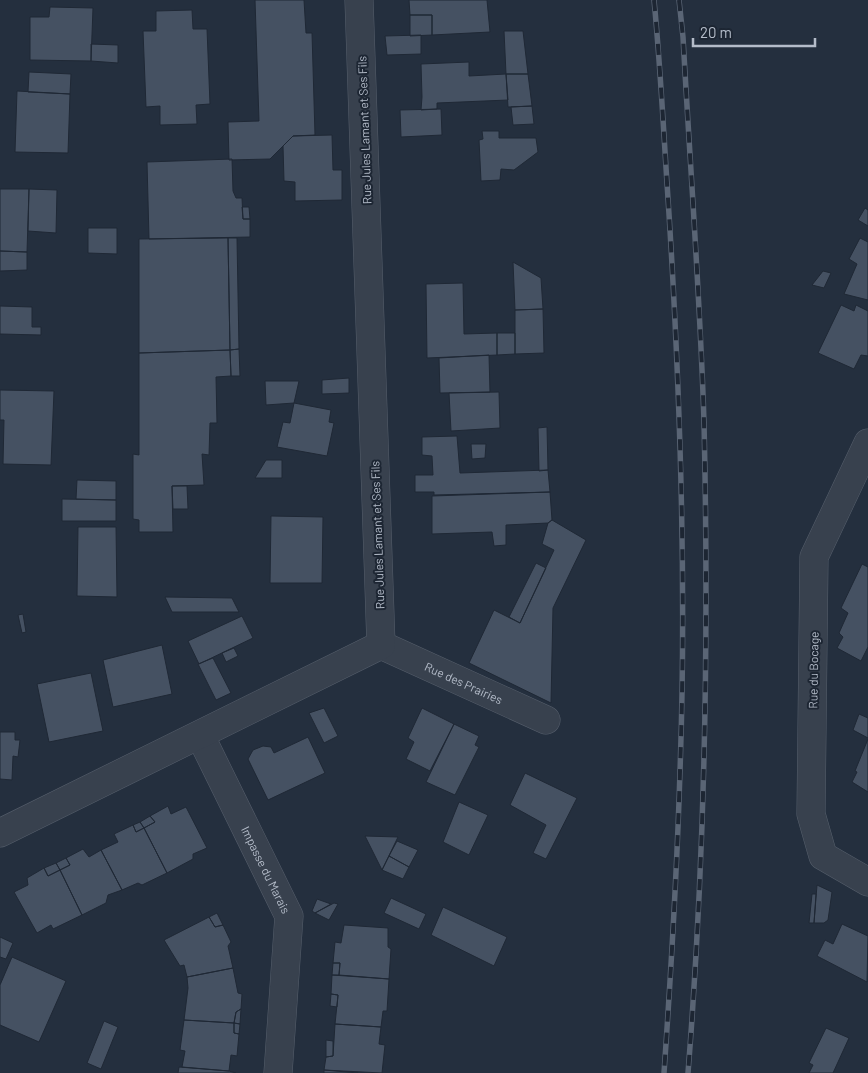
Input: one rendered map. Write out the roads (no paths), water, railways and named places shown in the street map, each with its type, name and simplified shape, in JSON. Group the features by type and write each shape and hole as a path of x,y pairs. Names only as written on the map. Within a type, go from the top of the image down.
{"street":[{"name":"Rue Jules Lamant et Ses Fils","path":"359,0 381,645"},
{"name":"Rue du Bocage","path":"868,443 814,557 811,814 823,856 868,882"},
{"name":"Rue des Prairies","path":"381,645 546,720"},
{"path":"0,833 381,645"},
{"name":"Impasse du Marais","path":"200,735 289,916 278,1073"}],"railway":[{"path":"654,0 676,330 683,624 679,809 664,1073"},
{"path":"679,0 683,37 700,326 704,422 706,585 702,829 688,1073"}]}
